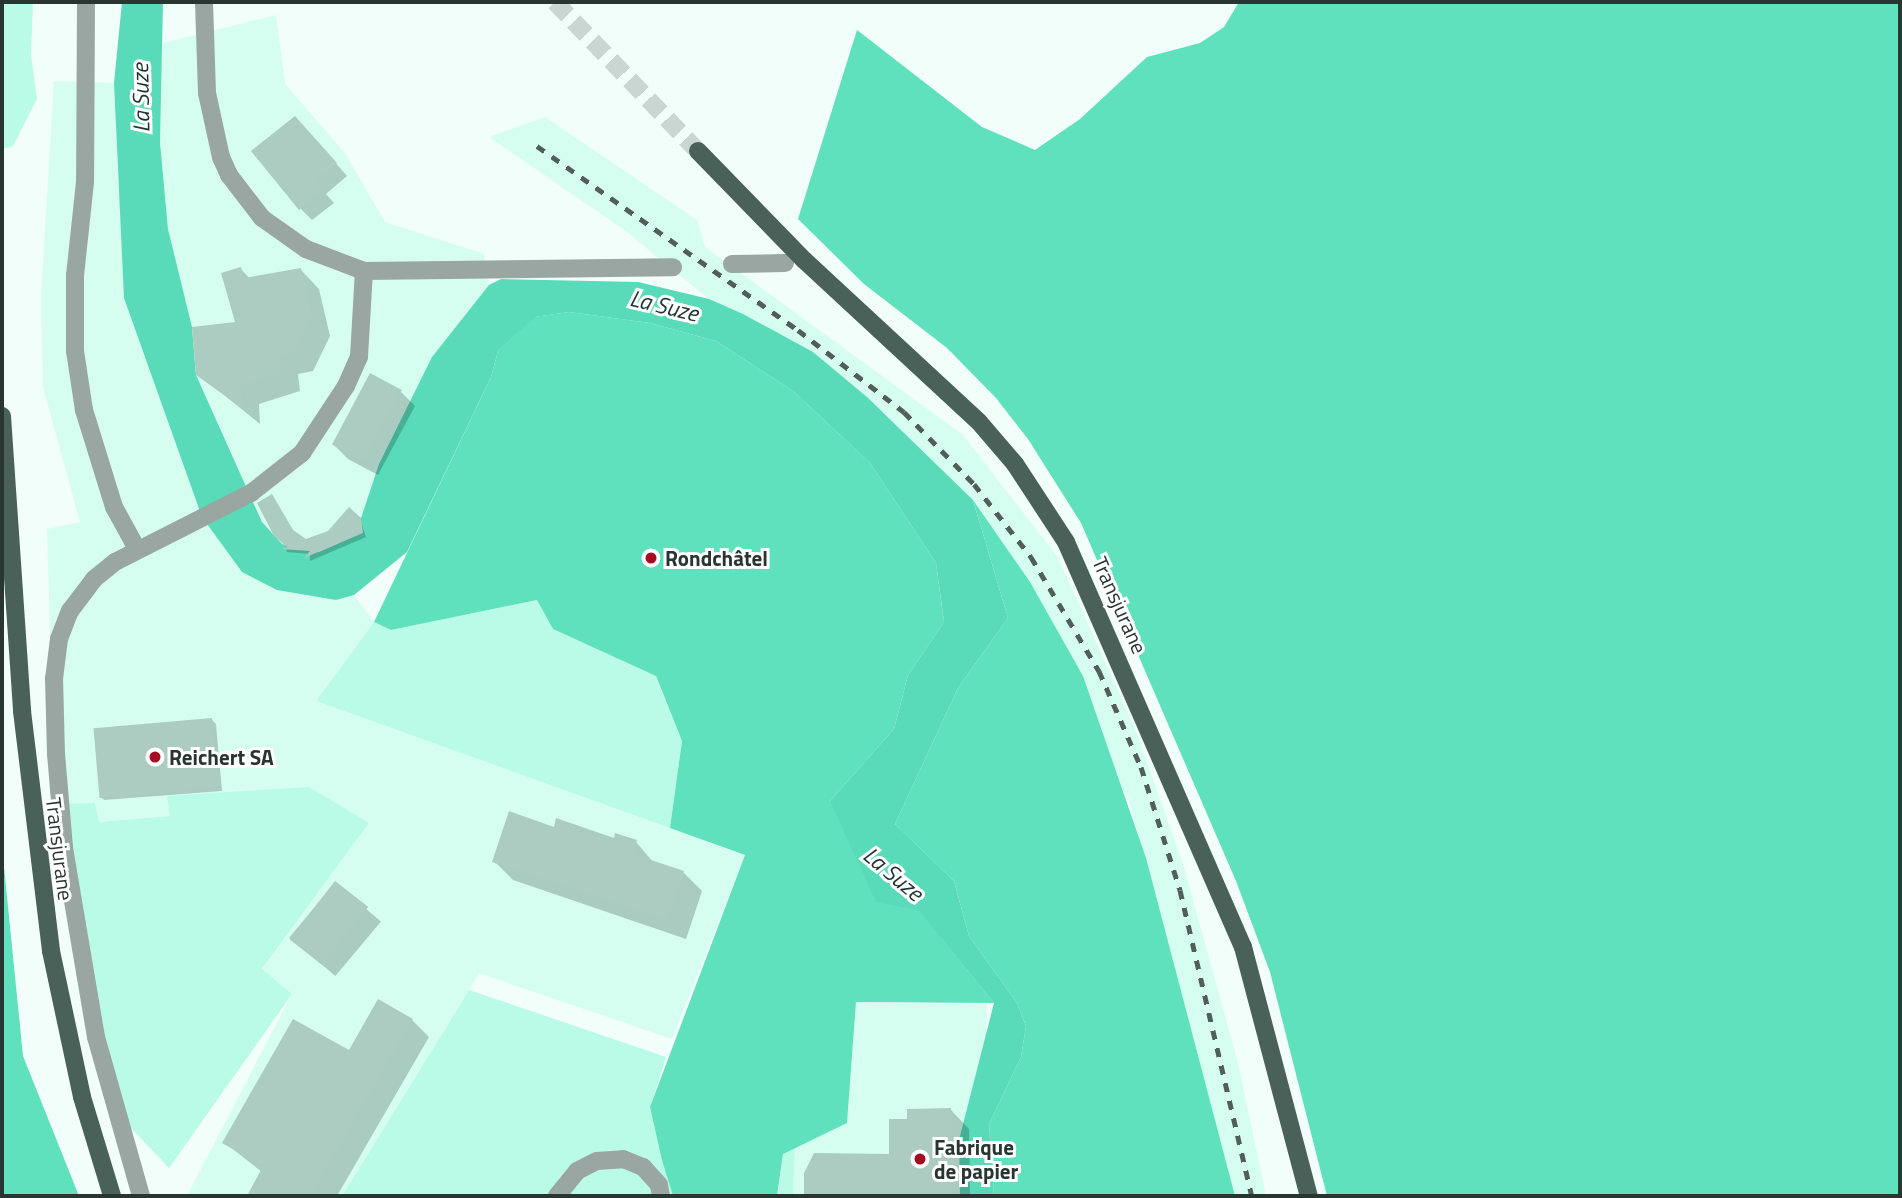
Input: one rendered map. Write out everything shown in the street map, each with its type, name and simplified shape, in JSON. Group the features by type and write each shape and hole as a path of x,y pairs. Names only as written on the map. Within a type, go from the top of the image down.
{"main road":[{"name":"Transjurane","path":"698,151 804,260 979,422 1015,464 1066,542 1243,947 1309,1196"},
{"name":"Transjurane","path":"2,416 21,697 46,913 65,1025 112,1196"}],"street":[{"path":"86,2 85,182 75,275 75,351 84,410 110,495 137,549"},
{"path":"204,2 208,93 229,175 262,218 285,236 333,262 364,271 673,267"},
{"path":"732,264 786,263"},
{"path":"141,1196 96,1037 78,939 62,820 54,679 59,639 70,611 94,579 137,549 251,493 302,453 346,386 364,331 364,271"},
{"path":"557,1196 577,1171 597,1161 623,1159 643,1167 659,1185 661,1196"}],"shaded area":[{"path":"2,2 33,2 31,55 37,99 13,146 2,149"},
{"path":"1239,2 1900,2 1900,1196 1327,1196 1270,972 1236,881 1081,523 1028,439 996,398 947,348 864,284 798,219 857,30 982,127 1035,150 1080,119 1147,57 1200,43 1224,27"},
{"path":"276,15 285,84 345,153 385,222 484,254 489,285 432,358 379,464 361,518 339,543 319,552 282,544 262,522 196,375 192,327 168,229 160,143 163,43"},
{"path":"54,81 114,83 118,181 202,517 336,600 354,595 374,622 316,701 745,855 672,1039 479,973 342,1196 189,1196 189,1192 292,994 262,970 369,823 168,796 170,816 98,822 95,803 55,804 47,529 80,522 43,387 41,297"},
{"path":"545,117 697,220 705,247 963,435 1057,556 1134,726 1183,864 1238,1063 1266,1196 1235,1196 1129,801 973,500 867,397 813,352 709,299 623,229 489,137"},
{"path":"569,312 650,323 716,341 793,391 870,463 936,563 944,622 908,675 894,729 830,801 994,1003 856,1002 847,1123 783,1154 777,1196 673,1196 662,1160 650,1107 745,855 670,828 682,741 656,676 553,629 537,600 391,630 374,622 491,377 498,351 534,317"},
{"path":"973,500 1030,582 1083,676 1146,858 1235,1196 994,1196 989,1124 1021,1057 1026,1026 1017,1003 969,936 954,881 895,824 958,688 1008,618"},
{"path":"537,600 553,629 655,675 682,741 670,828 316,701 374,622 391,630"},
{"path":"309,787 369,823 262,969 292,994 169,1168 112,1108 55,804 95,803 99,822 170,816 167,796"},
{"path":"2,847 23,1056 79,1196 2,1196"},
{"path":"469,990 666,1057 650,1108 673,1196 342,1196"},
{"path":"856,1002 987,1005 986,1038 959,1140 960,1196 793,1196 795,1147 847,1123"},
{"path":"795,1147 793,1196 778,1196 783,1154"}],"water":[{"name":"La Suze","path":"122,2 163,2 160,143 168,229 192,327 196,375 262,522 282,544 319,552 339,543 361,518 379,464 432,357 489,285 501,279 638,282 709,299 743,314 813,352 867,397 973,500 1008,618 958,688 895,824 954,881 969,936 1017,1003 1026,1026 1021,1057 989,1124 994,1196 960,1196 959,1140 994,1003 918,910 876,902 830,801 894,729 908,675 944,622 936,563 870,463 793,391 716,341 650,323 569,312 535,317 498,351 491,377 407,552 354,595 336,600 277,590 242,572 202,517 124,298 114,83"}],"building":[{"path":"295,116 337,163 316,181 323,191 299,210 251,151"},
{"path":"241,267 244,278 301,268 312,317 294,352 280,355 282,373 241,385 242,408 196,375 192,327 235,322 221,273"},
{"path":"370,373 402,390 364,461 332,445"},
{"path":"272,494 293,530 306,539 328,531 349,507 361,518 363,533 304,558 310,551 281,549 287,547 274,536 257,503"},
{"name":"Reichert SA","path":"212,718 218,788 100,798 93,728"},
{"path":"509,811 554,827 556,818 614,838 615,833 637,840 633,854 684,871 668,921 492,862"},
{"path":"335,881 368,907 323,965 289,939"},
{"path":"378,999 413,1019 310,1196 247,1196 263,1166 222,1143 293,1019 349,1050"},
{"path":"951,1108 952,1196 804,1196 804,1173 814,1153 889,1154 889,1119 907,1119 907,1109"}],"tunnel":[{"path":"555,2 698,151"}],"railway":[{"path":"537,146 798,330 904,412 974,484 1031,557 1099,671 1141,767 1180,890 1252,1196"}],"place":[{"name":"Rondchâtel","path":"651,558"},
{"name":"Reichert SA","path":"155,757"},
{"name":"Fabrique de papier","path":"920,1159"}]}
